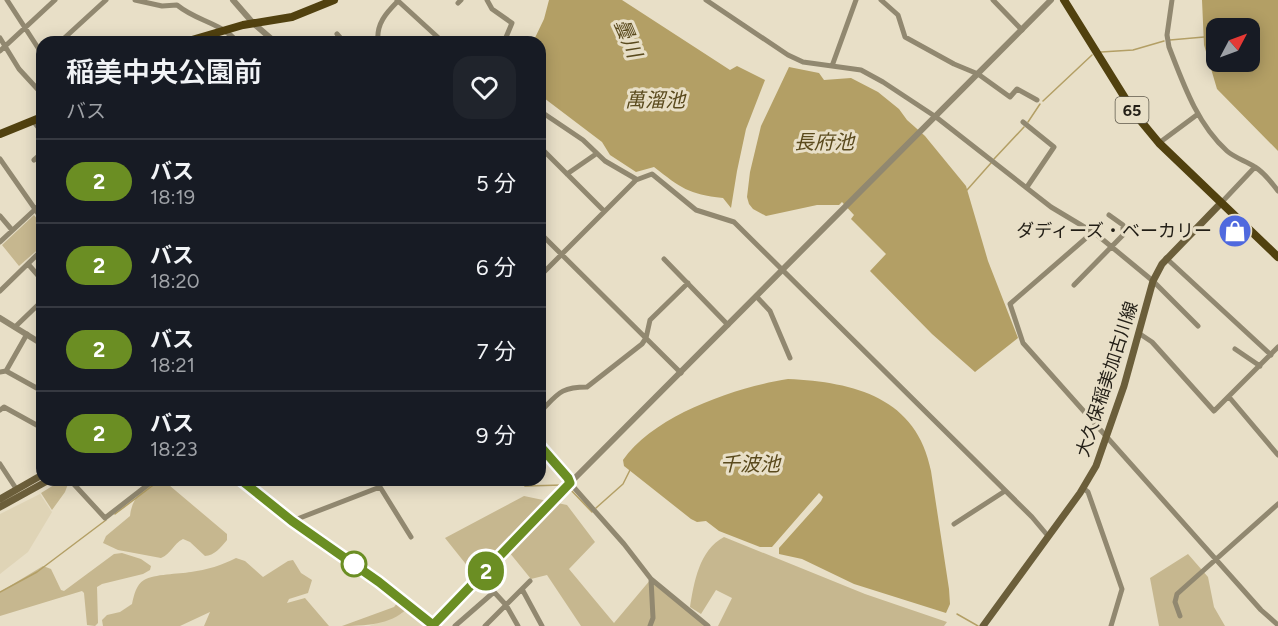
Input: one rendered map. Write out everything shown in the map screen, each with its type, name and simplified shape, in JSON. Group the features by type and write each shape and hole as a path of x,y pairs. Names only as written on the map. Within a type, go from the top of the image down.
{"main road":[{"path":"207,36 254,23 292,16 334,0"},
{"name":"65","path":"1064,0 1135,114 1159,143 1278,257"},
{"path":"0,134 36,120"},
{"name":"大久保稲美加古川線","path":"983,626 1083,489 1096,466 1140,334 1153,281 1166,258 1221,203"},
{"path":"0,499 36,479"},
{"path":"0,507 38,486"},
{"path":"248,486 292,521 379,582 433,626"}],"street":[{"path":"7,0 36,44"},
{"path":"2,49 55,0"},
{"path":"67,36 106,0"},
{"path":"135,0 162,6 178,3 190,15 210,21 232,36"},
{"path":"232,0 268,36"},
{"path":"378,36 382,17 398,0 437,36"},
{"path":"487,0 492,9 512,23 507,36"},
{"path":"706,0 788,55 803,62 861,70 936,117 1050,207 1093,232 1113,247 1153,281 1198,326"},
{"path":"832,66 856,0"},
{"path":"881,0 898,15 905,38 978,74 1010,97 1017,89 1037,100"},
{"path":"993,0 1022,30"},
{"path":"433,626 570,483 1051,0"},
{"path":"1172,0 1167,35 1169,47 1198,114 1218,142 1230,153 1255,167 1278,190"},
{"path":"0,39 2,49 36,87"},
{"path":"1159,143 1198,114"},
{"path":"546,115 583,140 605,161 636,179"},
{"path":"33,121 36,125"},
{"path":"1023,122 1054,147 1026,187"},
{"path":"546,153 604,211"},
{"path":"567,174 596,154"},
{"path":"0,159 36,212"},
{"path":"1221,203 1255,167"},
{"path":"546,270 636,179 652,174 696,210 734,222 1048,536"},
{"path":"0,242 34,210"},
{"path":"1074,285 1123,235 1124,229 1118,220 1109,215"},
{"path":"0,216 12,230"},
{"path":"1093,232 1010,304 1023,343 1261,610 1278,625"},
{"path":"546,239 681,373"},
{"path":"0,291 36,256"},
{"path":"1166,258 1271,355"},
{"path":"664,259 728,325"},
{"path":"28,264 36,273"},
{"path":"546,406 563,389 576,386 587,387 642,344 646,338 650,320 688,283"},
{"path":"756,296 770,311 790,357"},
{"path":"15,327 36,307"},
{"path":"0,318 36,340"},
{"path":"27,334 3,371 36,388"},
{"path":"1140,334 1152,342 1214,411 1278,347"},
{"path":"1235,349 1260,366"},
{"path":"1230,397 1278,455"},
{"path":"0,410 4,408 36,425"},
{"path":"546,453 651,579 708,626"},
{"path":"0,464 17,490"},
{"path":"76,486 105,518 146,486"},
{"path":"292,521 380,487 411,537"},
{"path":"1083,489 1088,492 1122,589 1111,626"},
{"path":"954,524 1005,492"},
{"path":"1180,616 1175,602 1177,594 1278,504"},
{"path":"650,626 652,618 651,579"},
{"path":"488,625 530,581"},
{"path":"522,590 542,626"},
{"path":"455,626 494,592 506,605 518,626"}],"shaded area":[{"path":"34,215 36,218 36,251 19,266 2,245"},
{"path":"52,486 67,486 52,510 41,493"},
{"path":"150,486 170,486 227,534 227,540 214,553 205,556 190,542 183,539 161,558 118,550 103,543 106,536 130,516 133,503 140,493"},
{"path":"40,494 52,512 28,552 0,574 0,514"},
{"path":"524,496 567,505 595,542 569,569 614,623 651,579 710,626 581,626 547,575 531,579 505,547 473,573 445,538"},
{"path":"724,537 865,594 947,622 944,626 718,626 732,598 716,590 701,614 690,607 703,559 709,550"},
{"path":"122,553 141,559 151,566 150,570 97,587 98,623 95,626 87,625 82,591 0,616 0,592 43,566 51,569 61,590 64,591 114,554"},
{"path":"1188,554 1208,577 1214,607 1225,626 1159,626 1150,578"},
{"path":"236,558 245,561 263,577 293,560 301,573 312,580 308,593 289,599 287,603 305,598 329,626 204,626 210,612 180,626 103,626 102,620 107,615 120,612 132,604 137,587 144,580 160,575 203,570"},
{"path":"398,602 407,609 393,618 368,625 342,626 394,607"},
{"path":"407,609 424,622 424,626 369,626 401,614"}],"water":[{"name":"萬溜池","path":"549,0 622,0 730,70 737,66 765,80 746,129 731,208 723,198 686,189 654,167 636,172 610,155 602,142 546,100 546,36 536,36 544,19"},
{"path":"1202,0 1278,0 1278,151 1217,89 1212,72 1260,72 1260,18 1206,18 1206,52"},
{"name":"長府池","path":"789,67 819,73 824,80 851,78 878,92 899,109 907,120 925,136 966,186 988,261 1018,338 975,372 932,334 870,271 886,254 851,219 854,215 842,202 839,205 817,205 766,216 749,204 747,197 750,172 761,126"},
{"name":"千波池","path":"788,379 837,384 859,390 897,411 912,426 924,446 931,471 949,589 950,604 946,613 854,584 802,559 779,554 779,548 821,501 823,497 819,493 772,547 760,547 719,531 706,521 697,522 691,519 624,466 623,460 637,444 655,429 675,417 721,396"}],"waterway":[{"path":"1170,40 1204,37"},
{"path":"1101,52 1133,50 1164,41"},
{"path":"1043,101 1092,55"},
{"path":"1028,122 1040,104"},
{"path":"994,159 1024,127"},
{"path":"967,190 991,163"},
{"path":"596,508 623,484 630,470"},
{"path":"546,485 563,485"},
{"path":"115,514 152,486"},
{"path":"568,487 592,512"},
{"path":"0,592 37,572 106,520"},
{"path":"957,614 978,626"}],"bus line":[{"name":"2","path":"248,486 292,521 379,582 433,625 570,483 546,453"}],"place":[{"name":"ダディーズ・ベーカリー","path":"1235,231"}],"water label":[{"name":"曇川","path":"628,38"}]}
